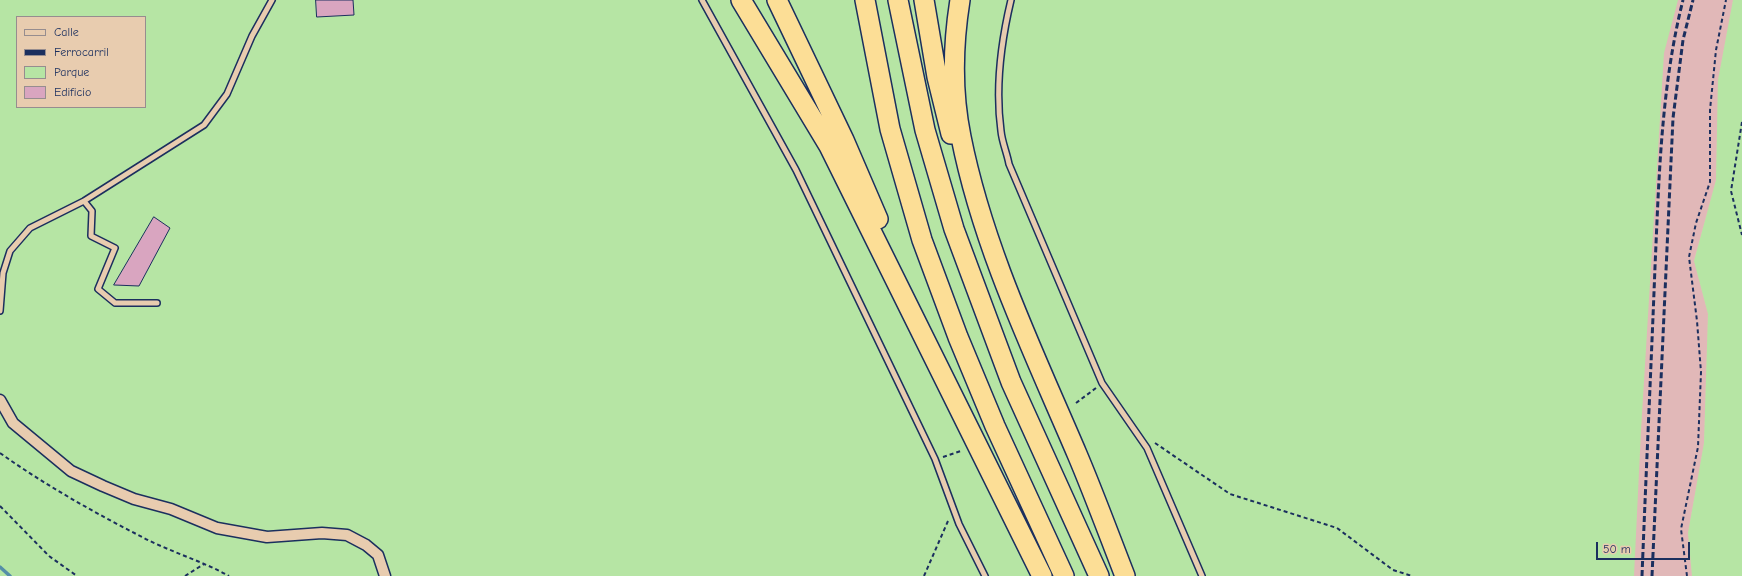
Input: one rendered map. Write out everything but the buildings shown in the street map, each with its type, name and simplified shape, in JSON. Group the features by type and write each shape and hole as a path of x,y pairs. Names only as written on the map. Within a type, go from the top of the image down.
{"highway":[{"path":"741,0 829,146 1043,576"},
{"path":"777,0 844,140 894,256 1043,576"},
{"path":"865,0 890,129 922,240 958,338 995,426 1064,576"},
{"path":"898,0 925,130 954,229 1011,382 1099,576"},
{"path":"924,0 937,77 976,226 1018,336 1107,531"},
{"path":"960,0 956,25 955,80 961,136 978,204 1024,332 1077,455 1125,576"}],"street":[{"path":"0,400 13,423 71,471 103,486 134,499 171,510 217,528 267,537 322,533 348,535 366,545 378,555 385,576"}],"lane":[{"path":"0,311 3,273 10,251 30,228 84,201 204,125 227,94 252,36 272,0"},
{"path":"702,0 796,170 935,459 954,509 985,576"},
{"path":"1011,0 1005,27 998,82 1001,132 1009,164 1102,383 1147,448 1202,576"},
{"path":"84,201 92,211 91,236 115,248 98,289 115,303 157,303"}],"path":[{"path":"1688,576 1681,529 1698,447 1700,372 1697,321 1689,257 1696,223 1710,182 1710,110 1716,50 1726,0"},
{"path":"1742,122 1731,191 1742,235"},
{"path":"1076,403 1102,383"},
{"path":"1133,428 1230,494 1337,528 1393,570 1412,576"},
{"path":"935,459 961,451"},
{"path":"0,453 73,498 144,538 204,563 229,576"},
{"path":"0,506 49,556 77,576"},
{"path":"924,576 954,509"},
{"path":"185,576 204,563"}],"shaded area":[{"path":"1675,0 1733,0 1718,80 1716,180 1694,260 1708,314 1704,443 1688,533 1692,576 1633,576 1662,52"}],"green space":[{"path":"0,0 1678,0 1664,53 1641,430 1634,576 0,576"},
{"path":"1733,0 1742,0 1742,576 1692,576 1688,533 1704,443 1708,314 1694,261 1716,180 1718,80"}],"waterway":[{"path":"0,567 10,576"}],"railway":[{"path":"1642,576 1656,234 1662,133 1670,66 1683,0"},
{"path":"1652,576 1673,118 1683,40 1693,0"}]}
